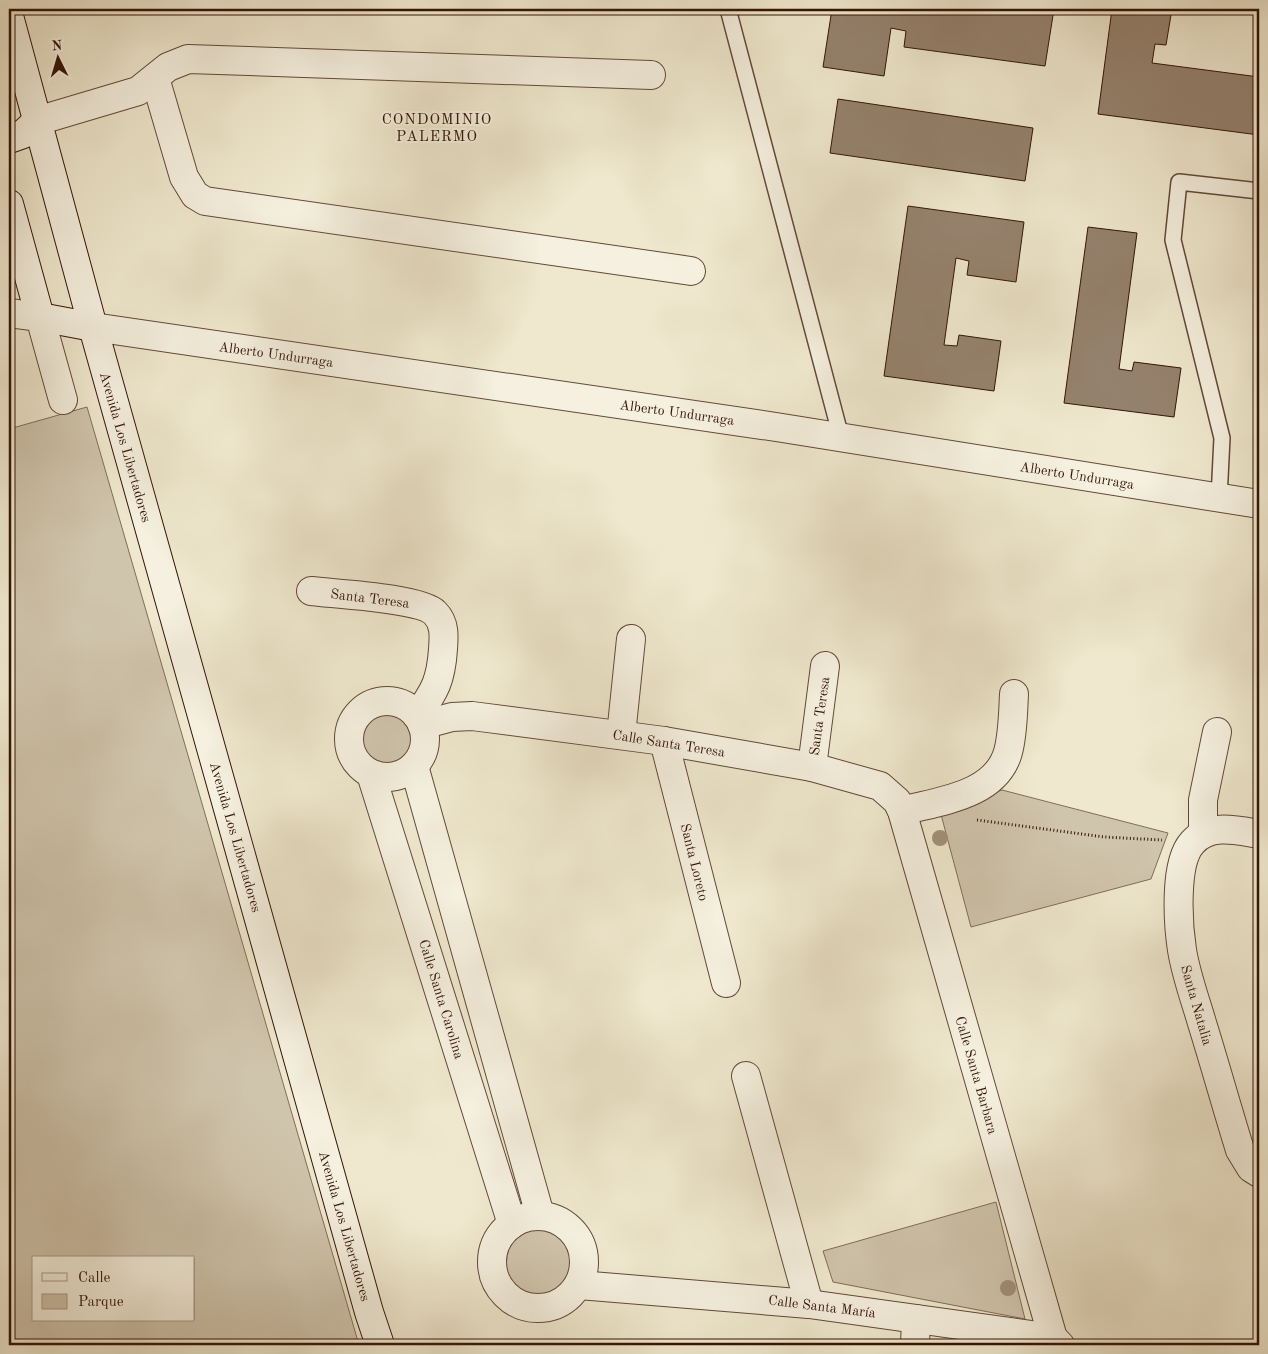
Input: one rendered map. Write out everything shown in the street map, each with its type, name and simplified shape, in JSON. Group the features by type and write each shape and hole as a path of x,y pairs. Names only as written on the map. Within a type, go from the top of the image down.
{"street":[{"name":"Avenida Los Libertadores","path":"9,16 93,327 380,1345"},
{"path":"9,139 24,134 37,121 138,92 168,66 188,59 651,76"},
{"path":"155,78 184,177 195,195 205,201 691,271"},
{"path":"9,204 63,400"},
{"path":"9,313 93,327"},
{"name":"Alberto Undurraga","path":"93,327 841,437 1259,504"},
{"name":"Santa Teresa","path":"311,591 413,603 429,608 436,614 443,628 444,636 439,680 420,720"},
{"path":"622,735 631,639"},
{"name":"Santa Teresa","path":"812,767 825,666"},
{"path":"902,812 974,790 987,783 997,773 1008,752 1014,694"},
{"path":"386,701 399,703 420,720 425,746 414,766 394,776 371,774 361,766 351,750 350,732 354,720 363,710 373,704 386,701"},
{"name":"Calle Santa Teresa","path":"420,720 472,716 664,741 812,767 880,786 897,801 902,812"},
{"path":"1198,838 1203,800 1217,732"},
{"name":"Santa Loreto","path":"664,741 726,983"},
{"path":"414,766 540,1215"},
{"name":"Calle Santa Carolina","path":"371,774 512,1224"},
{"name":"Calle Santa Barbara","path":"902,812 1057,1342"},
{"path":"1198,838 1216,829 1229,829 1259,834"},
{"name":"Santa Natalia","path":"1198,838 1185,852 1179,891 1182,950 1240,1150 1245,1161 1259,1173"},
{"path":"746,1076 809,1304"},
{"path":"540,1215 556,1218 569,1227 579,1239 584,1254 584,1270 579,1285 570,1296 550,1306 527,1307 513,1301 502,1290 495,1277 492,1263 494,1248 501,1234 512,1224 526,1217 540,1215"},
{"name":"Calle Santa María","path":"579,1285 809,1304 1057,1342"},
{"path":"915,1345 916,1319"}],"lane":[{"path":"728,9 841,437"},
{"path":"1218,498 1222,438 1173,240 1179,182 1259,191"}],"path":[{"path":"968,819 1104,837 1198,838"}],"green space":[{"path":"87,407 359,1345 9,1345 9,429"},
{"path":"387,713 397,715 405,721 411,729 413,739 411,749 405,757 397,763 387,765 377,763 369,757 363,749 361,739 363,729 369,721 377,715"},
{"path":"1002,790 1168,833 1151,879 971,927 939,807"},
{"path":"996,1202 1025,1319 833,1282 823,1251"},
{"path":"539,1224 553,1227 566,1235 574,1248 577,1262 574,1276 566,1289 553,1297 539,1300 525,1297 512,1289 504,1276 501,1262 504,1248 512,1235 525,1227"}],"building":[{"path":"832,9 1054,9 1045,66 904,47 906,31 891,28 884,76 823,67"},
{"path":"1112,9 1172,9 1166,45 1155,44 1152,63 1259,77 1259,135 1098,114"},
{"path":"838,99 1033,128 1025,181 830,153"},
{"path":"908,206 1024,222 1016,282 967,275 969,261 956,258 944,345 957,346 959,335 1001,341 994,391 884,376"},
{"path":"1088,227 1137,233 1119,369 1132,371 1134,362 1181,368 1174,417 1064,403"}],"district":[{"name":"CONDOMINIO PALERMO","path":"437,128"}]}
